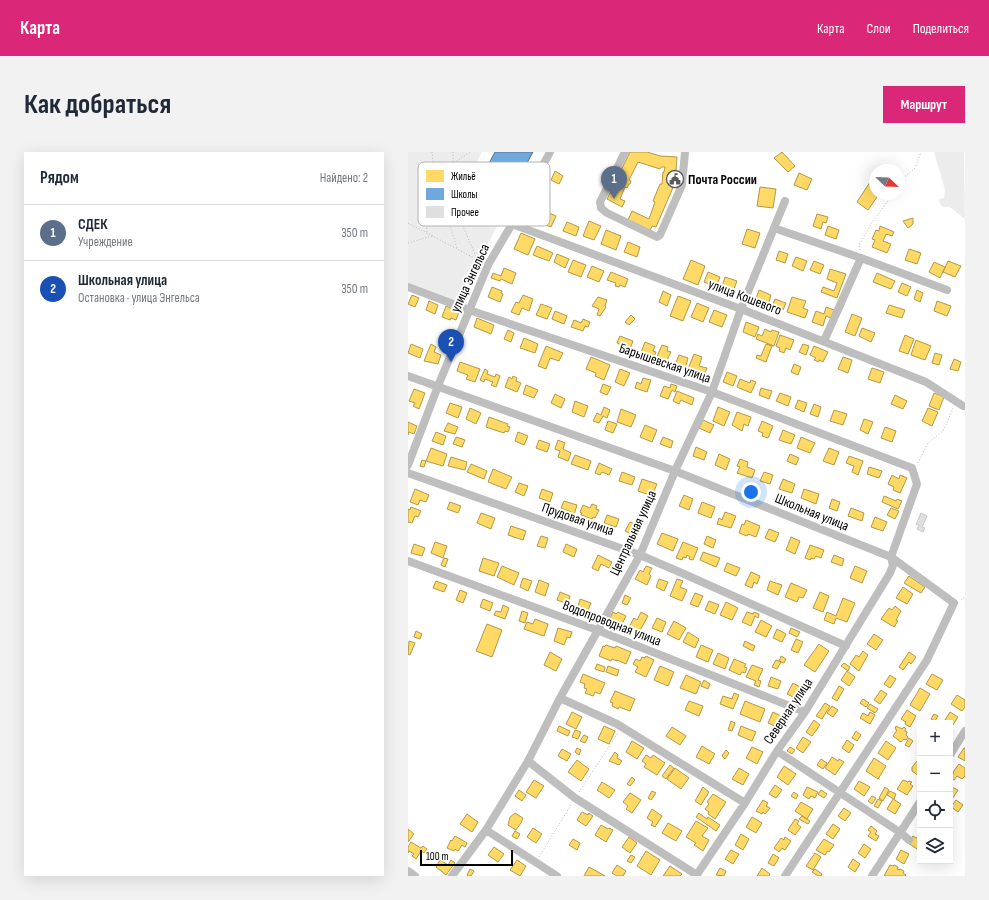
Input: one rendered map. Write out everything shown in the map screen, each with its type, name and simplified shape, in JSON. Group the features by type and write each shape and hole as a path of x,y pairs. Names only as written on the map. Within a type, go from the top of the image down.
{"street":[{"name":"улица Энгельса","path":"545,162 550,152"},
{"path":"625,152 600,202 601,208 607,213 657,237 660,235 682,185 685,152"},
{"name":"Центральная улица","path":"452,876 486,830 528,761 560,698 640,555 675,471 712,392 741,309 785,201"},
{"name":"улица Энгельса","path":"408,465 438,386 488,265 511,226"},
{"name":"улица Кошевого","path":"517,226 741,309 926,382 959,404"},
{"path":"774,228 862,258 947,290"},
{"path":"824,341 862,258"},
{"name":"Барышевская улица","path":"408,287 469,310 712,392 913,469"},
{"name":"Школьная улица","path":"408,376 675,471 890,557 954,603 927,660 840,793"},
{"name":"Северная улица","path":"697,875 745,803 777,751 805,712 890,573 893,565 890,557 917,484 913,469"},
{"name":"Прудовая улица","path":"408,473 640,555 846,646"},
{"name":"Водопроводная улица","path":"408,562 597,630 805,712"},
{"path":"560,698 617,724 745,803"},
{"path":"953,750 965,731"},
{"path":"777,751 909,840"},
{"path":"528,761 575,798 697,875"},
{"path":"785,876 840,793"},
{"path":"872,876 917,807"},
{"path":"486,830 557,876"},
{"path":"408,871 416,876"}],"path":[{"path":"432,152 433,162"},
{"path":"456,162 470,152"},
{"path":"905,177 916,168 921,152"},
{"path":"862,258 859,245 873,221 889,200"},
{"path":"408,223 428,232 477,259 463,226"},
{"path":"427,226 428,232"},
{"path":"450,226 457,248"},
{"path":"408,243 434,236"},
{"path":"913,469 920,461 928,443 944,430 959,404"}],"shaded area":[{"path":"408,152 482,152 477,162 418,162 418,226 497,226 463,290 467,296 464,305 408,285"},
{"path":"934,152 964,152 965,219 950,207 943,207 940,204 939,199 944,198 945,190"}],"building: Жильё":[{"path":"630,152 647,152 660,156 677,157 675,183 656,227 652,226 649,233 628,220 632,211 649,219 655,202 653,201 660,184 662,184 665,167 661,167 660,169 638,162 629,180 631,181 630,184 627,188 625,187 620,199 625,201 622,207 607,199"},
{"path":"782,152 795,166 788,172 774,158"},
{"path":"555,171 563,176 559,184 551,180"},
{"path":"799,173 812,179 807,190 794,185"},
{"path":"869,184 869,200 875,200 868,210 857,202"},
{"path":"760,187 776,189 773,208 757,206"},
{"path":"550,213 556,216 551,227 548,226 550,226"},
{"path":"817,214 828,217 826,223 823,222 821,229 813,226"},
{"path":"913,218 913,224 908,228 903,221"},
{"path":"589,221 601,226 594,240 583,236"},
{"path":"567,222 579,227 576,236 563,231"},
{"path":"828,226 839,230 836,239 825,235"},
{"path":"880,226 894,232 892,236 886,234 883,241 891,244 887,253 872,247 875,240 872,239 876,230 879,231"},
{"path":"747,229 760,233 755,248 742,244"},
{"path":"606,230 621,236 616,250 601,244"},
{"path":"521,233 535,239 528,255 514,249"},
{"path":"628,242 640,247 637,257 624,252"},
{"path":"537,246 553,253 549,261 533,255"},
{"path":"909,249 921,253 917,264 905,260"},
{"path":"779,251 788,254 785,263 776,260"},
{"path":"557,254 569,259 565,268 554,262"},
{"path":"796,257 807,261 803,271 792,266"},
{"path":"573,260 586,265 581,277 568,272"},
{"path":"691,260 705,266 698,285 683,279"},
{"path":"814,261 824,265 820,274 810,270"},
{"path":"948,261 961,266 955,277 943,272"},
{"path":"934,262 945,267 940,278 929,272"},
{"path":"592,266 604,271 599,282 587,277"},
{"path":"504,268 516,273 512,284 501,279 500,281 491,278 493,273 501,276"},
{"path":"830,269 846,274 837,298 821,292 823,287 834,291 837,283 827,279"},
{"path":"611,272 628,279 625,287 620,285 619,287 615,286 616,283 607,280"},
{"path":"708,272 720,277 716,287 704,282"},
{"path":"877,273 895,281 891,289 873,282"},
{"path":"725,277 737,281 732,294 721,290"},
{"path":"902,283 911,287 907,296 898,292"},
{"path":"492,287 502,291 501,293 503,294 500,302 488,297"},
{"path":"759,290 771,295 768,305 755,301"},
{"path":"917,290 923,293 920,302 914,299"},
{"path":"663,291 671,295 667,306 659,302"},
{"path":"412,295 419,298 415,307 408,304"},
{"path":"523,295 533,299 529,311 522,308 519,315 511,312 516,302 519,303"},
{"path":"678,296 691,301 683,321 670,316"},
{"path":"598,297 607,300 606,307 600,316 597,315 599,309 592,306"},
{"path":"792,297 806,301 803,308 808,310 805,318 787,312"},
{"path":"775,299 786,303 783,310 772,306"},
{"path":"429,301 438,305 435,314 426,310"},
{"path":"937,301 951,306 947,316 934,311"},
{"path":"697,303 709,308 703,322 691,317"},
{"path":"541,304 552,308 547,319 536,315"},
{"path":"889,305 905,310 902,318 886,313"},
{"path":"446,306 459,312 456,320 451,318 450,320 442,317"},
{"path":"826,307 834,310 831,318 826,316 823,326 812,322 816,311 824,314"},
{"path":"714,310 727,315 722,327 709,322"},
{"path":"555,311 567,316 564,324 552,319"},
{"path":"852,314 862,318 855,336 845,332"},
{"path":"631,315 635,319 629,325 625,322"},
{"path":"477,318 494,325 491,334 474,327"},
{"path":"583,319 590,322 588,327 585,326 583,331 571,327 574,320 581,323"},
{"path":"746,322 759,327 755,337 743,332"},
{"path":"862,328 875,333 871,342 859,336"},
{"path":"765,329 771,332 772,330 779,332 774,346 756,339 758,334 762,336"},
{"path":"508,330 514,333 511,342 504,339"},
{"path":"780,335 794,340 790,350 786,348 784,353 779,351 780,348 776,346"},
{"path":"905,335 914,339 908,354 899,351"},
{"path":"620,336 633,341 630,349 617,343"},
{"path":"524,338 538,344 535,353 520,348"},
{"path":"916,340 931,346 925,360 911,355"},
{"path":"645,342 655,346 653,351 656,352 653,359 640,355"},
{"path":"411,344 423,349 420,358 408,353"},
{"path":"431,344 436,347 434,352 441,355 438,364 424,361"},
{"path":"766,344 772,346 766,362 756,358 757,355 761,356"},
{"path":"803,344 809,346 806,355 799,352"},
{"path":"662,345 668,347 667,351 671,352 667,360 662,360 660,365 654,363"},
{"path":"546,346 563,353 559,361 550,358 546,369 538,366"},
{"path":"814,346 828,352 823,362 814,360 816,358 810,355"},
{"path":"935,353 942,355 939,365 932,363"},
{"path":"694,354 702,357 699,366 707,368 704,375 688,369"},
{"path":"679,355 688,358 685,369 675,365"},
{"path":"591,357 610,365 604,380 595,376 596,373 586,369"},
{"path":"843,357 852,360 848,373 838,369"},
{"path":"954,359 961,362 958,371 950,369"},
{"path":"460,362 480,369 475,382 466,379 468,375 457,371"},
{"path":"794,364 801,367 798,375 791,372"},
{"path":"872,368 884,372 880,383 868,379"},
{"path":"485,369 488,371 487,374 495,377 496,374 500,376 496,387 491,385 493,382 485,379 484,382 480,380"},
{"path":"620,369 630,373 624,386 615,382"},
{"path":"727,372 737,376 733,386 723,382"},
{"path":"513,376 517,378 516,381 521,383 517,392 505,387 509,377 512,379"},
{"path":"643,378 651,380 647,392 635,388 637,382 641,384"},
{"path":"740,379 750,383 751,380 756,382 751,393 737,387"},
{"path":"603,384 611,387 607,395 600,392"},
{"path":"671,384 677,386 675,392 672,390 668,399 660,396 664,386 670,388"},
{"path":"526,385 538,390 534,398 523,394"},
{"path":"761,388 772,391 769,399 759,395"},
{"path":"414,389 425,393 419,409 413,406 415,403 409,401"},
{"path":"677,391 694,398 692,405 681,400 679,404 673,401"},
{"path":"780,393 791,397 788,406 776,401"},
{"path":"934,393 944,397 939,410 929,406"},
{"path":"555,394 565,399 561,408 551,403"},
{"path":"895,395 907,401 903,409 891,404"},
{"path":"798,400 807,403 804,412 795,408"},
{"path":"575,401 588,406 584,417 572,412"},
{"path":"450,403 462,407 458,418 446,413"},
{"path":"814,404 821,407 818,417 810,414"},
{"path":"604,407 610,410 607,418 603,416 599,423 593,421 597,413 601,415"},
{"path":"718,407 730,412 724,426 713,421"},
{"path":"470,408 481,413 476,424 466,419"},
{"path":"928,408 938,412 932,426 922,421"},
{"path":"621,409 636,415 631,427 617,422"},
{"path":"834,410 847,414 843,425 830,421"},
{"path":"737,412 751,417 748,426 744,424 742,431 732,425"},
{"path":"489,417 508,424 507,426 510,427 508,432 505,431 504,433 486,427"},
{"path":"864,419 873,422 868,434 860,430"},
{"path":"703,420 714,425 710,433 699,428"},
{"path":"608,421 617,424 613,433 605,430"},
{"path":"762,421 773,426 768,438 762,436 763,433 758,431"},
{"path":"408,422 417,426 414,434 409,432 408,435"},
{"path":"448,423 458,427 455,434 444,431"},
{"path":"645,425 657,430 652,442 640,437"},
{"path":"885,427 896,431 892,442 881,438"},
{"path":"783,430 795,435 791,444 779,440"},
{"path":"436,432 446,436 443,445 432,441"},
{"path":"518,432 528,436 524,445 515,441"},
{"path":"456,437 465,440 462,447 453,444"},
{"path":"663,437 673,441 671,448 660,444"},
{"path":"801,437 815,443 810,453 797,448"},
{"path":"539,440 550,444 547,452 536,448"},
{"path":"558,440 565,443 563,449 571,453 568,461 558,457 560,451 555,449"},
{"path":"696,447 707,452 704,460 693,456"},
{"path":"431,448 447,454 443,466 426,461"},
{"path":"829,448 839,452 834,465 823,461"},
{"path":"719,454 730,459 726,470 715,465"},
{"path":"790,454 799,458 796,465 787,461"},
{"path":"575,455 591,461 588,470 571,464"},
{"path":"849,456 863,461 858,475 852,472 854,466 846,463"},
{"path":"451,457 467,462 465,470 448,466"},
{"path":"740,459 748,462 747,467 755,470 752,478 737,473 740,467 737,466"},
{"path":"422,460 426,461 424,467 420,466"},
{"path":"599,463 612,469 609,475 602,472 600,475 595,473"},
{"path":"471,464 487,471 484,479 467,472"},
{"path":"869,467 882,471 879,478 867,474"},
{"path":"493,469 512,477 506,489 488,482"},
{"path":"622,472 635,477 632,485 619,481"},
{"path":"764,472 773,475 770,484 760,481"},
{"path":"892,475 899,479 900,475 907,478 900,493 893,490 894,487 888,484"},
{"path":"642,479 657,484 652,496 638,491"},
{"path":"783,479 795,484 792,493 779,489"},
{"path":"519,483 528,486 524,496 515,492"},
{"path":"415,489 429,495 426,502 420,500 418,505 410,502"},
{"path":"542,489 553,493 550,502 539,498"},
{"path":"804,489 819,494 816,504 801,498"},
{"path":"684,495 693,499 689,510 679,506"},
{"path":"884,496 896,501 897,499 902,501 898,509 882,502"},
{"path":"832,499 840,502 837,511 829,508"},
{"path":"564,501 577,505 573,518 570,517 571,512 561,508"},
{"path":"450,502 461,506 458,513 447,509"},
{"path":"702,502 715,507 711,518 698,513"},
{"path":"592,504 597,506 596,509 599,510 595,518 593,517 592,519 581,515 582,513 580,512 583,505 590,508"},
{"path":"411,507 421,511 418,517 415,516 412,523 408,522 408,509 410,510"},
{"path":"851,508 864,513 862,521 848,516"},
{"path":"891,508 899,511 895,519 887,515"},
{"path":"725,512 736,516 731,528 717,524 719,518 722,520"},
{"path":"481,513 495,518 491,529 477,523"},
{"path":"607,515 619,519 616,527 604,523"},
{"path":"875,517 887,522 883,531 871,527"},
{"path":"746,520 760,526 756,537 739,533 742,524 744,525"},
{"path":"630,522 638,525 635,531 638,533 636,536 625,531"},
{"path":"511,526 526,531 523,540 508,535"},
{"path":"769,529 779,533 775,542 765,538"},
{"path":"662,533 678,539 673,551 657,544"},
{"path":"541,536 548,538 545,548 537,546"},
{"path":"707,536 716,540 713,548 704,544"},
{"path":"791,537 800,541 795,554 786,550"},
{"path":"435,542 447,546 443,558 431,553"},
{"path":"683,542 698,548 693,560 689,559 690,557 687,555 686,558 683,557 682,560 676,558"},
{"path":"414,544 425,548 422,556 411,553"},
{"path":"566,544 577,549 574,557 563,552"},
{"path":"810,545 824,550 821,558 816,556 814,559 811,558 810,560 805,558"},
{"path":"703,552 720,558 716,567 700,560"},
{"path":"598,555 612,562 609,568 601,564 598,571 592,568"},
{"path":"834,555 844,559 842,566 831,562"},
{"path":"444,558 448,559 445,567 441,565"},
{"path":"483,558 499,563 494,576 479,571"},
{"path":"727,563 740,568 736,576 724,571"},
{"path":"502,566 519,573 514,585 497,577"},
{"path":"646,566 652,568 649,574 651,576 647,585 635,579 640,570 643,572"},
{"path":"855,566 867,571 862,583 850,578"},
{"path":"751,572 760,576 757,584 754,582 752,588 745,585"},
{"path":"909,576 925,587 921,593 904,583"},
{"path":"523,578 532,581 528,591 520,587"},
{"path":"659,579 668,582 664,591 656,587"},
{"path":"677,579 683,581 680,587 687,590 682,601 670,596"},
{"path":"539,580 549,584 545,596 535,592"},
{"path":"436,581 447,585 444,592 433,588"},
{"path":"770,581 782,585 778,595 767,590"},
{"path":"791,583 807,590 803,598 799,597 797,602 785,597"},
{"path":"903,587 913,594 907,604 896,598"},
{"path":"460,590 467,593 463,603 456,600"},
{"path":"560,592 570,596 568,604 557,600"},
{"path":"820,592 829,596 823,612 813,608"},
{"path":"695,593 703,596 698,607 690,604"},
{"path":"625,595 631,598 627,605 622,603"},
{"path":"843,598 855,603 847,622 836,618 834,624 824,620 827,612 836,616"},
{"path":"483,599 493,603 490,611 480,607"},
{"path":"580,599 591,603 587,613 577,610"},
{"path":"709,601 719,605 715,614 705,610"},
{"path":"726,602 738,608 732,620 720,615"},
{"path":"503,605 509,608 505,619 494,615 496,611 501,612"},
{"path":"895,606 901,611 896,620 898,621 894,627 881,619 889,608 892,610"},
{"path":"522,611 528,613 525,623 519,621"},
{"path":"613,612 616,614 618,612 626,616 621,626 609,620"},
{"path":"641,612 648,616 638,634 628,629 634,618 637,620"},
{"path":"747,612 759,614 758,618 755,616 751,626 742,622"},
{"path":"657,618 666,622 662,632 652,628"},
{"path":"535,619 548,624 544,636 524,629 527,622 533,624"},
{"path":"761,620 772,626 766,637 755,632"},
{"path":"674,621 686,628 679,640 667,634"},
{"path":"487,624 502,630 492,657 476,651"},
{"path":"558,628 572,632 570,638 567,637 564,645 554,641"},
{"path":"791,628 800,632 797,637 789,633"},
{"path":"777,629 786,634 782,642 773,638"},
{"path":"416,631 422,634 420,639 414,637"},
{"path":"688,632 699,639 695,648 683,642"},
{"path":"874,634 883,640 876,650 867,644"},
{"path":"796,639 803,642 798,653 791,650"},
{"path":"409,641 415,643 410,655 408,654"},
{"path":"745,641 755,646 753,651 743,646"},
{"path":"819,644 829,651 815,672 804,665"},
{"path":"606,645 615,648 616,646 631,652 626,664 612,659 611,661 599,656 603,646 604,647"},
{"path":"701,645 713,650 708,662 696,657"},
{"path":"863,651 868,655 859,671 850,664 856,655 859,657"},
{"path":"550,652 562,659 556,671 544,665"},
{"path":"909,652 916,657 911,664 909,662 903,670 899,667"},
{"path":"718,653 729,658 725,669 713,664"},
{"path":"646,656 654,660 646,677 635,672 638,667 633,664 636,659 640,661 642,657 645,658"},
{"path":"781,656 786,659 784,663 779,661"},
{"path":"734,659 746,664 744,667 747,668 745,673 742,672 740,675 729,670"},
{"path":"776,660 781,662 777,669 772,667"},
{"path":"844,663 850,667 848,671 841,666"},
{"path":"597,664 605,667 604,672 595,669"},
{"path":"752,665 763,669 758,680 761,681 759,687 754,685 756,681 746,677"},
{"path":"608,666 619,670 617,676 606,672"},
{"path":"660,666 674,672 668,686 654,680"},
{"path":"847,671 855,677 849,686 841,680"},
{"path":"583,674 605,683 600,694 595,692 593,696 585,693 587,689 584,688 585,684 580,682"},
{"path":"932,674 943,680 937,690 926,684"},
{"path":"686,675 701,682 696,694 680,688"},
{"path":"890,675 896,679 890,688 884,684"},
{"path":"771,677 781,681 778,689 768,686"},
{"path":"704,680 710,684 708,689 701,686"},
{"path":"793,683 800,687 795,698 787,694"},
{"path":"839,686 844,689 837,701 832,698"},
{"path":"920,688 930,694 920,711 910,705"},
{"path":"881,690 887,694 880,704 874,700"},
{"path":"615,691 635,699 630,711 619,707 618,709 612,706 613,703 610,702"},
{"path":"734,693 739,695 733,709 720,704 723,696 732,699"},
{"path":"957,695 965,700 965,707 962,711 951,704"},
{"path":"863,699 869,703 866,707 860,703"},
{"path":"689,701 703,706 699,716 685,710"},
{"path":"745,701 765,709 760,722 740,714"},
{"path":"825,703 830,706 822,719 816,716"},
{"path":"870,704 878,709 875,713 867,708"},
{"path":"832,706 838,710 833,717 827,713"},
{"path":"907,710 916,716 910,727 901,719"},
{"path":"572,712 582,717 576,729 566,724"},
{"path":"773,712 783,717 785,713 790,716 788,722 783,719 779,728 768,723"},
{"path":"870,712 875,715 870,724 860,718 863,713 868,716"},
{"path":"950,712 958,717 953,725 953,720 945,720"},
{"path":"934,714 938,716 936,720 931,719"},
{"path":"814,720 820,725 812,736 806,732"},
{"path":"731,721 735,723 732,731 728,730"},
{"path":"559,726 570,731 568,736 557,731"},
{"path":"604,726 615,731 609,744 598,739"},
{"path":"741,726 756,732 752,741 738,735"},
{"path":"896,726 902,729 904,727 906,729 906,735 908,737 906,740 904,739 901,742 893,736 897,730 895,729"},
{"path":"672,727 686,736 680,745 666,736"},
{"path":"575,730 581,732 578,739 572,737"},
{"path":"856,731 861,735 857,741 852,738"},
{"path":"584,735 588,737 585,743 580,741"},
{"path":"803,737 811,742 803,753 796,748"},
{"path":"909,738 913,741 909,747 905,745"},
{"path":"847,740 854,745 849,753 842,748"},
{"path":"632,741 644,748 637,759 626,752"},
{"path":"886,741 896,748 888,760 878,753"},
{"path":"702,746 715,754 709,764 696,757"},
{"path":"752,747 763,752 757,764 746,758"},
{"path":"790,747 795,750 792,754 787,751"},
{"path":"577,748 581,750 579,755 575,752"},
{"path":"965,748 965,761 958,757"},
{"path":"562,749 571,754 567,761 558,756"},
{"path":"726,750 729,753 725,759 722,756"},
{"path":"615,752 618,755 617,758 622,761 619,765 609,761"},
{"path":"646,755 651,758 653,755 665,763 657,775 644,767 646,764 642,761"},
{"path":"832,757 838,761 839,759 844,762 835,775 825,768"},
{"path":"874,758 886,766 878,779 866,771"},
{"path":"821,759 827,763 823,769 817,765"},
{"path":"577,760 589,769 581,781 568,772"},
{"path":"917,761 917,775 912,771 912,767"},
{"path":"959,764 965,768 965,776 962,779 957,776 954,780 953,772"},
{"path":"670,765 674,768 666,779 662,776"},
{"path":"784,766 796,774 788,785 777,777"},
{"path":"675,768 689,778 681,789 667,779"},
{"path":"739,768 749,774 743,785 732,779"},
{"path":"632,777 635,780 630,786 627,784"},
{"path":"534,780 544,786 536,798 526,792"},
{"path":"903,780 912,782 910,784 913,786 907,795 897,789"},
{"path":"859,781 870,787 864,796 854,789"},
{"path":"602,782 615,790 609,798 597,790"},
{"path":"775,785 782,790 776,798 769,794"},
{"path":"703,787 709,792 701,805 695,801"},
{"path":"807,787 818,792 815,798 811,796 809,799 803,795"},
{"path":"885,787 889,790 883,801 879,798"},
{"path":"953,788 958,790 953,798"},
{"path":"519,790 526,795 522,801 515,796"},
{"path":"821,790 827,794 824,798 818,794"},
{"path":"652,791 656,793 651,800 648,798"},
{"path":"890,791 896,794 894,799 887,795"},
{"path":"794,792 798,795 796,799 791,796"},
{"path":"630,793 641,800 632,813 626,809 628,806 623,802"},
{"path":"713,794 726,802 715,819 708,814 709,812 705,809 709,804 707,802"},
{"path":"872,796 876,798 872,804 868,801"},
{"path":"878,799 882,801 878,808 874,806"},
{"path":"893,799 901,804 895,814 887,809"},
{"path":"763,800 768,803 766,806 770,808 765,814 763,812 762,814 756,811"},
{"path":"956,800 963,805 958,812 953,808 953,804"},
{"path":"801,802 813,809 807,819 795,811"},
{"path":"844,808 851,813 845,821 838,816"},
{"path":"652,809 662,816 655,827 651,825 653,822 647,818"},
{"path":"582,812 588,815 589,813 593,816 586,826 577,820"},
{"path":"515,813 523,818 516,830 508,825 510,817"},
{"path":"699,813 707,819 708,817 720,825 716,831 696,817"},
{"path":"467,814 478,822 472,832 460,824"},
{"path":"802,816 810,821 808,824 799,819"},
{"path":"752,817 762,823 756,833 746,827"},
{"path":"795,819 799,821 797,824 801,827 795,835 788,830"},
{"path":"696,821 708,828 702,836 709,840 703,851 694,845 696,843 686,837"},
{"path":"668,823 682,831 676,841 662,833"},
{"path":"833,824 840,829 833,839 826,834"},
{"path":"601,825 613,830 606,842 595,835"},
{"path":"871,826 877,831 875,834 879,836 876,841 868,836 871,832 868,830"},
{"path":"533,828 542,834 536,843 527,837"},
{"path":"408,829 414,834 408,842"},
{"path":"515,831 520,834 517,839 512,836"},
{"path":"741,834 749,839 743,850 735,845"},
{"path":"455,836 467,843 465,847 462,845 458,851 447,848"},
{"path":"913,836 917,838 917,849 908,843"},
{"path":"629,837 637,843 630,853 622,847"},
{"path":"785,837 791,841 785,850 782,848 779,852 774,848 781,838 784,840"},
{"path":"573,839 580,843 577,850 569,845"},
{"path":"824,839 834,845 825,855 816,850"},
{"path":"411,842 421,848 423,846 427,849 424,853 421,851 416,859 412,856 414,854 409,851 408,853 408,847"},
{"path":"864,844 871,849 865,858 858,853"},
{"path":"494,847 504,854 498,862 488,855"},
{"path":"731,850 739,854 733,864 725,859"},
{"path":"901,850 909,854 904,864 896,859"},
{"path":"646,851 660,860 651,875 637,866"},
{"path":"815,853 821,857 813,870 806,866"},
{"path":"773,854 779,858 774,866 768,863"},
{"path":"631,855 635,857 631,863 627,861"},
{"path":"853,859 860,864 855,872 848,867"},
{"path":"440,860 448,865 451,860 455,863 446,875 436,867"},
{"path":"517,860 526,866 520,876 510,870"},
{"path":"617,865 626,871 623,876 617,876 612,873"},
{"path":"890,865 898,867 897,869 904,871 903,873 906,875 884,876"},
{"path":"670,866 682,874 680,876 663,876"},
{"path":"589,867 605,876 584,876"},
{"path":"720,868 726,871 724,876 716,875"},
{"path":"762,868 770,874 769,876 757,876"},
{"path":"470,869 474,871 471,876 468,876 467,875"},
{"path":"815,869 822,874 821,876 818,876 812,872"}],"building: Школы":[{"path":"495,152 533,152 528,162 490,162"}],"building: Прочее":[{"path":"921,513 927,516 922,527 925,528 923,532 917,529 919,525 916,524"}],"place":[{"name":"Почта России","path":"675,179"},
{"name":"СДЕК","path":"614,199"},
{"name":"Школьная улица","path":"451,362"}]}
